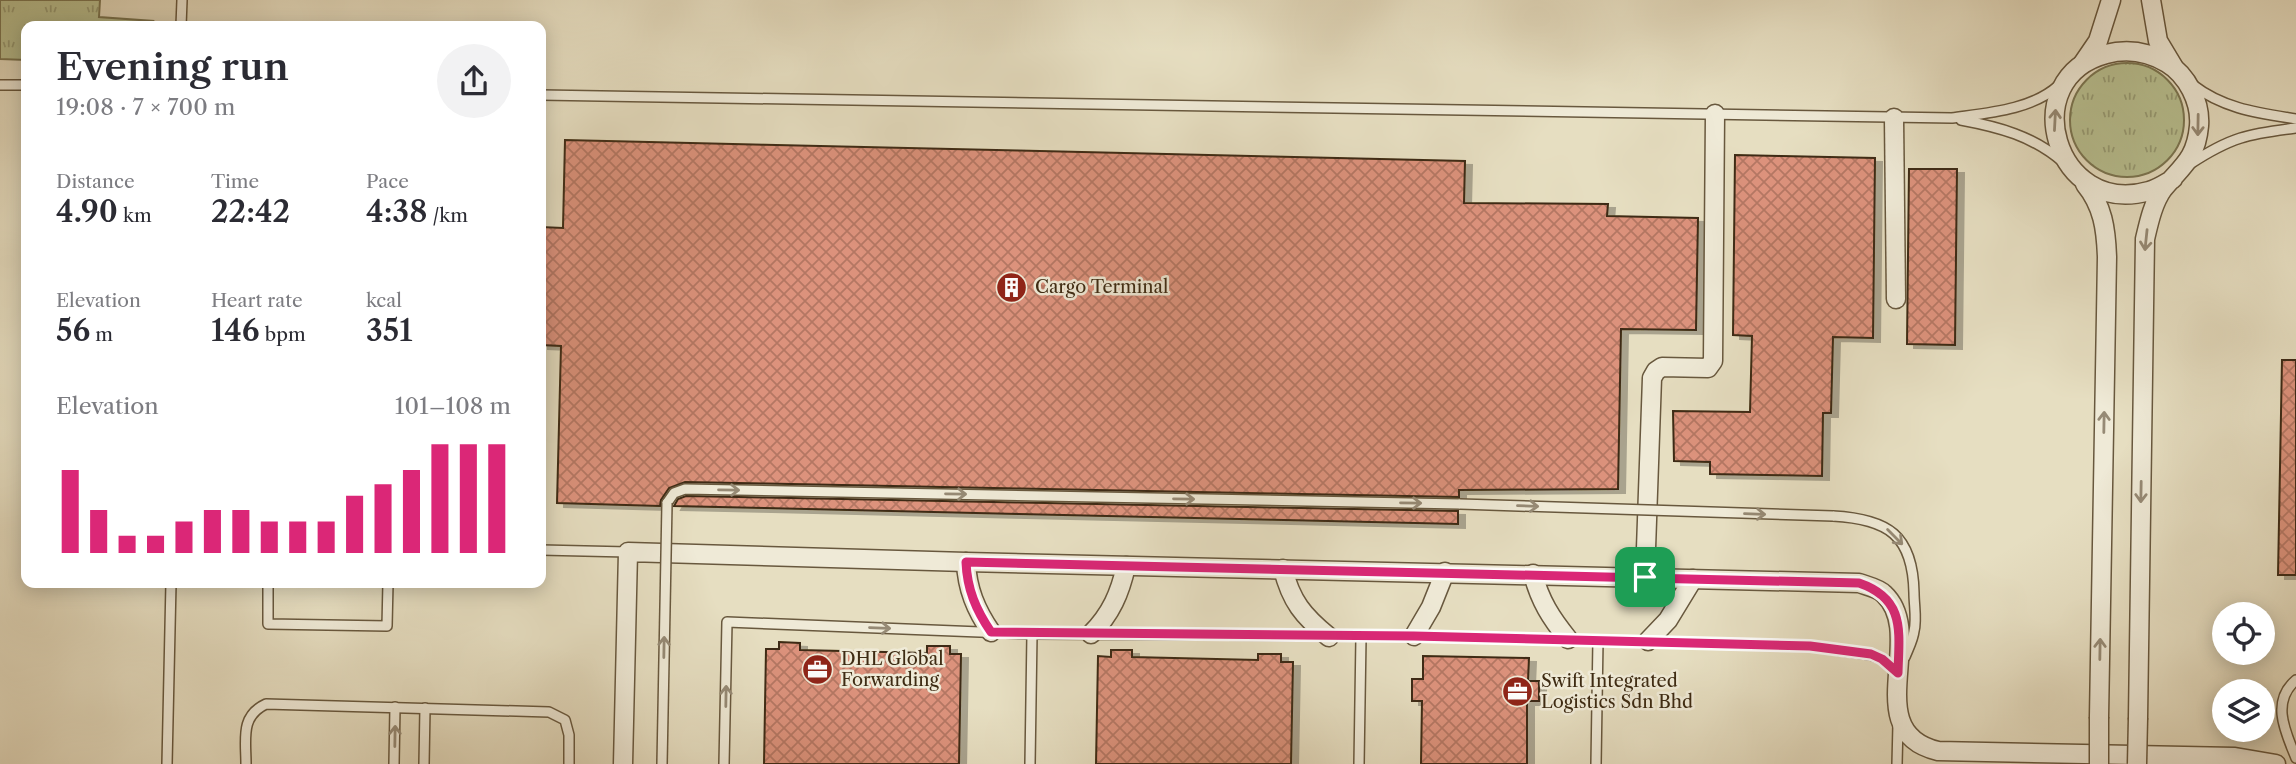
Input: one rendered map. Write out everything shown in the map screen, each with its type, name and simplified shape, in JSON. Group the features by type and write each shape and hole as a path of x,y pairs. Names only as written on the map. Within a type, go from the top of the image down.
{"street":[{"path":"2099,764 2107,257 2103,214 2094,195 2060,151 2054,132 2054,112 2060,93 2098,41 2111,0"},
{"path":"2137,764 2146,239 2162,190 2178,174 2195,148 2200,124 2195,99 2158,41 2151,0"},
{"path":"2076,71 2098,56 2137,51 2156,57 2178,72"},
{"path":"1645,577 1652,377 1662,368 1709,368 1713,361 1715,114"},
{"path":"1894,118 1896,299"},
{"path":"2076,173 2102,191 2126,195 2151,191 2178,174"},
{"path":"623,764 628,552 1859,583 1884,594 1897,618 1898,715 1912,739 1929,748 1938,751 2235,757 2276,764"},
{"path":"966,562 972,599 991,632"},
{"path":"1091,634 1105,620 1116,600 1126,566"},
{"path":"1283,569 1296,605 1329,636"},
{"path":"1414,636 1446,572"},
{"path":"1534,575 1540,598 1551,618 1568,639"},
{"path":"1648,641 1668,620 1693,579"}],"lane":[{"path":"181,21 182,0"},
{"path":"546,94 1952,118 2032,102 2053,91 2076,71"},
{"path":"2178,72 2218,101 2236,108 2296,119"},
{"path":"0,85 21,85"},
{"path":"1952,118 1995,127 2029,139 2051,152 2076,173"},
{"path":"2178,174 2217,147 2236,138 2296,128"},
{"path":"662,764 667,503 674,493 685,489 1460,504 1862,517 1889,530 1901,542 1910,556 1914,572 1915,631 1898,673 1882,659 1847,649 1810,646 1414,636 1032,634 727,622 724,764"},
{"path":"546,550 628,552"},
{"path":"167,764 171,588"},
{"path":"268,588 268,624 387,626 388,588"},
{"path":"1030,764 1032,634"},
{"path":"1359,764 1361,637"},
{"path":"1596,764 1598,640"},
{"path":"2296,680 2286,691 2280,713 2296,758"},
{"path":"246,764 247,722 253,710 266,704 549,712 565,720 569,735 569,764"},
{"path":"394,764 395,707"},
{"path":"424,764 425,708"},
{"path":"1897,764 1898,715"}],"green space":[{"path":"0,0 100,0 99,17 153,21 21,21 21,60 0,59"},
{"path":"2127,63 2149,67 2168,79 2180,98 2184,120 2180,142 2168,161 2149,173 2127,177 2105,173 2086,161 2074,142 2070,120 2074,98 2086,79 2105,67"}],"building":[{"name":"Cargo Terminal","path":"565,140 1465,161 1464,203 1608,204 1607,216 1698,218 1696,330 1621,329 1618,489 1459,490 1459,497 685,482 669,488 660,506 557,503 561,346 546,345 546,227 563,228"},
{"path":"1735,155 1875,158 1873,338 1833,337 1831,413 1823,413 1822,476 1710,474 1710,462 1674,461 1673,411 1750,412 1752,336 1733,335"},
{"path":"1909,169 1957,169 1955,345 1907,344"},
{"path":"2282,360 2296,360 2296,575 2278,575"},
{"path":"686,496 1458,511 1458,524 674,506 678,499"},
{"path":"779,642 800,643 800,650 927,653 927,646 950,646 950,654 961,654 959,764 764,764 766,649 779,649"},
{"path":"1111,650 1132,650 1132,657 1258,660 1258,654 1281,654 1281,662 1293,662 1291,764 1096,764 1098,656 1111,657"},
{"path":"1423,656 1529,658 1528,681 1539,681 1539,701 1527,701 1527,764 1421,764 1422,701 1412,701 1412,679 1423,679"}],"place":[{"name":"Cargo Terminal","path":"1012,287"},
{"name":"DHL Global Forwarding","path":"818,669"},
{"name":"Swift Integrated Logistics Sdn Bhd","path":"1518,691"}],"route":[{"path":"966,562 1446,572 1645,577 1859,583 1871,587 1884,594 1897,618 1898,673 1882,659 1871,654 1810,646 1414,636 991,632 972,599 966,562"}]}
